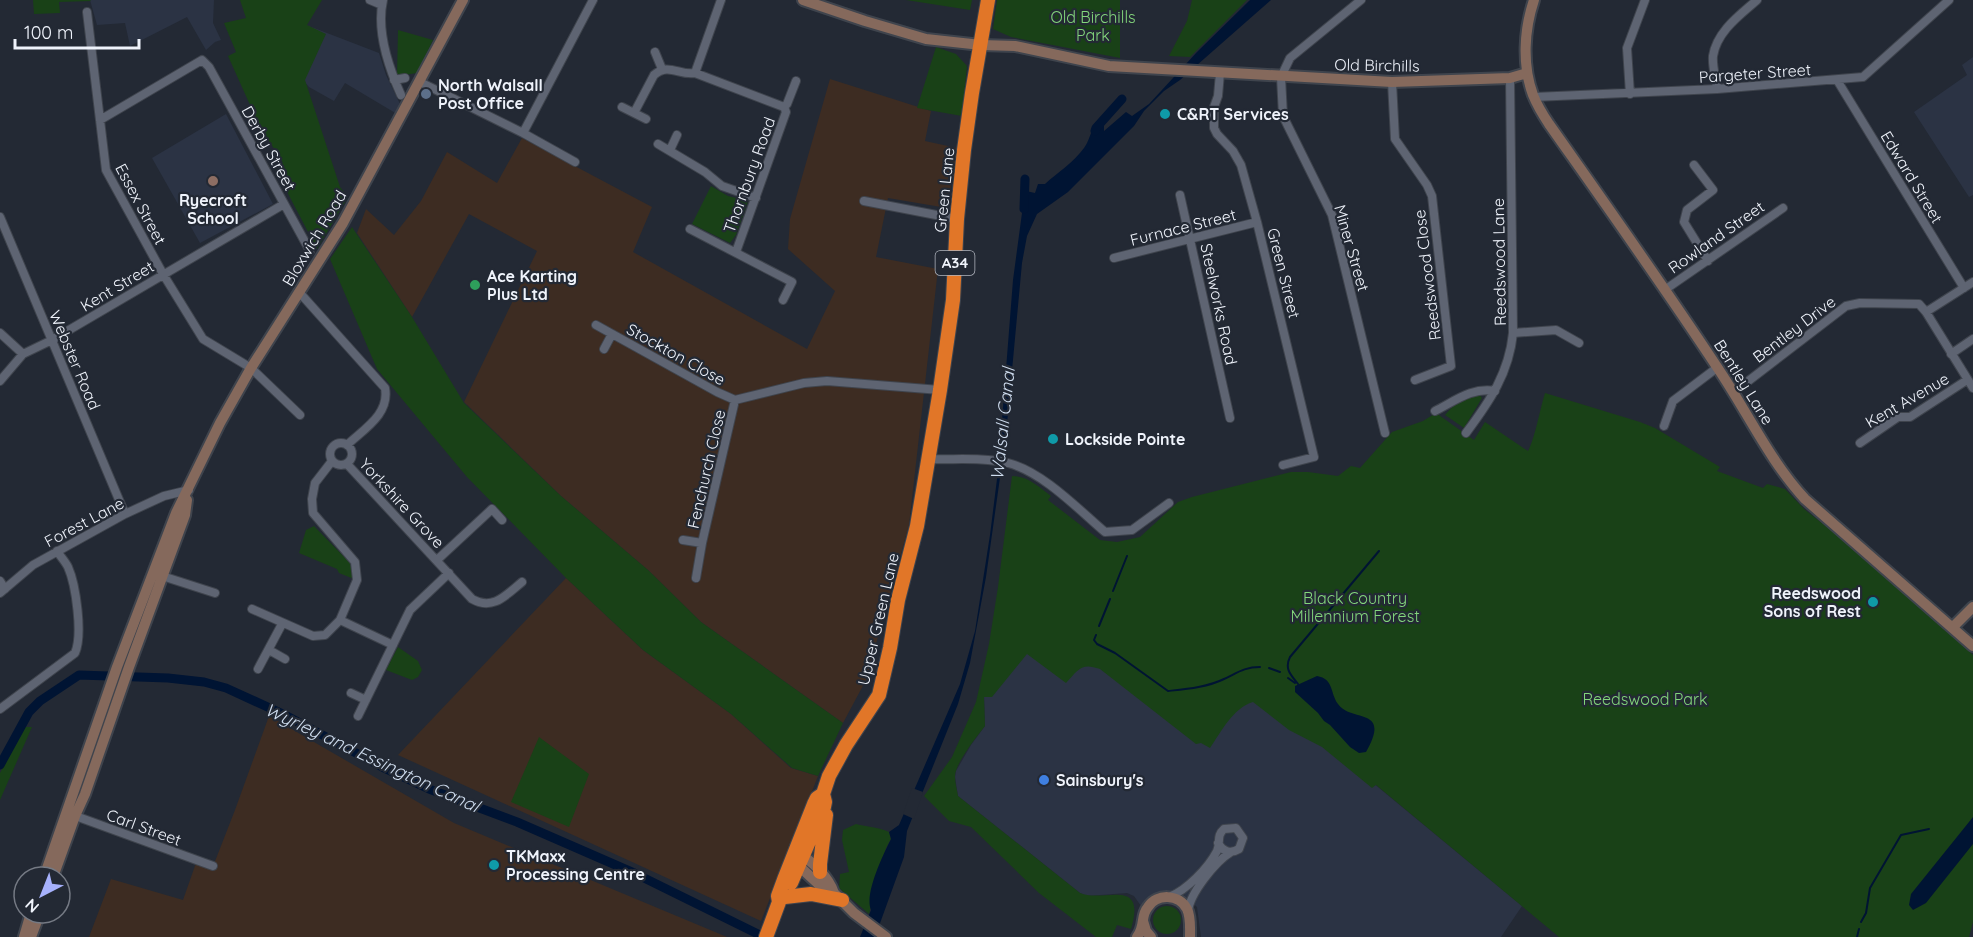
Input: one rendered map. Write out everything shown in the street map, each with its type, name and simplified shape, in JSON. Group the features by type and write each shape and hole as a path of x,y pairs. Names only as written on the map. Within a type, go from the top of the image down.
{"highway":[{"name":"Green Lane","path":"916,526 929,459 953,300 957,219 972,93 988,0"},
{"name":"Upper Green Lane","path":"823,801 829,776 846,745 879,695 916,526"},
{"name":"A34","path":"766,937 823,801"},
{"path":"820,872 826,813 823,801"},
{"path":"782,900 811,894 838,897"}],"street":[{"path":"370,0 383,2 384,40 388,63 401,95"},
{"name":"Bloxwich Road","path":"138,627 176,513 220,423 251,368 343,223 462,0"},
{"path":"523,133 593,0"},
{"path":"695,73 721,0"},
{"path":"803,0 926,39 981,45"},
{"path":"1281,76 1290,58 1361,0"},
{"path":"1534,0 1527,36 1527,73 1534,97"},
{"path":"1630,94 1627,48 1645,0"},
{"path":"1717,89 1713,56 1720,38 1730,24 1757,0"},
{"name":"Pargeter Street","path":"1534,97 1717,89 1863,77 1949,0"},
{"name":"Essex Street","path":"87,12 106,170 163,274 203,339 251,368 300,415"},
{"name":"Old Birchills","path":"981,45 1015,46 1109,66 1392,82 1510,78 1527,73"},
{"path":"634,113 654,75 662,69 655,52"},
{"name":"Derby Street","path":"100,120 202,60 209,67 310,251"},
{"name":"Thornbury Road","path":"662,69 695,73 783,107 786,112 735,252"},
{"name":"Green Street","path":"1220,73 1218,96 1214,107 1214,128 1241,165 1314,457 1283,465"},
{"name":"Miner Street","path":"1281,76 1283,116 1332,215 1385,433"},
{"path":"394,81 405,78"},
{"name":"Reedswood Lane","path":"1466,433 1495,391 1511,355 1513,333 1510,78"},
{"name":"Edward Street","path":"1837,80 1964,288"},
{"name":"Thornbury Road","path":"783,107 787,104 796,81"},
{"path":"420,82 523,133 575,162"},
{"name":"Reedswood Close","path":"1392,82 1395,139 1432,196 1452,366 1415,380"},
{"name":"Bentley Lane","path":"1534,97 1549,124 1718,367 1783,474 1798,492 1973,646"},
{"path":"622,107 646,119"},
{"path":"670,150 677,135"},
{"path":"658,144 705,172 722,186 756,198"},
{"path":"1694,165 1713,190 1687,210 1684,222 1708,261"},
{"name":"Steelworks Road","path":"1180,195 1230,418"},
{"path":"864,201 957,219"},
{"name":"Kent Street","path":"0,381 23,354 52,340 284,204"},
{"name":"Rowland Street","path":"1665,289 1783,208"},
{"name":"Webster Road","path":"0,217 125,514"},
{"name":"Furnace Street","path":"1114,258 1257,222"},
{"name":"Thornbury Road","path":"690,229 792,282 783,300"},
{"path":"1973,282 1926,312 1973,388"},
{"path":"299,292 385,388 386,403 381,414 347,445 337,444 332,447 330,457 332,461"},
{"name":"Bentley Drive","path":"1734,392 1846,306 1860,303 1919,304 1926,312"},
{"name":"Stockton Close","path":"596,325 735,400 804,383 827,381 940,390"},
{"path":"1513,333 1556,330 1579,343"},
{"path":"0,333 23,354"},
{"name":"Stockton Close","path":"604,349 612,334"},
{"path":"1951,354 1973,339"},
{"path":"1664,426 1673,401 1718,367"},
{"name":"Kent Avenue","path":"1860,443 1898,417 1910,417 1967,380"},
{"path":"1435,411 1467,394 1483,389 1495,391"},
{"name":"Fenchurch Close","path":"696,578 735,400"},
{"path":"332,461 342,465 347,464 352,455 347,445"},
{"path":"929,459 992,461 1009,464 1037,476 1105,532 1132,530 1169,503"},
{"path":"252,609 313,636 325,634 340,620 357,580 355,562 313,513 312,499 315,483 332,461"},
{"name":"Yorkshire Grove","path":"347,464 472,598 486,604 501,600 522,582"},
{"name":"Forest Lane","path":"3,591 33,565 125,514 164,496 189,490"},
{"name":"Yorkshire Grove","path":"437,560 492,509 502,520"},
{"name":"Fenchurch Close","path":"683,540 702,543"},
{"path":"0,709 75,652 78,646 76,599 68,568 57,551"},
{"path":"358,716 410,610 448,573"},
{"path":"157,574 214,593"},
{"path":"0,581 3,591"},
{"path":"1953,627 1973,607"},
{"path":"340,620 393,645"},
{"path":"258,669 282,624"},
{"path":"49,865 116,687 129,667 138,627"},
{"path":"116,687 116,668 138,627"},
{"path":"269,650 285,659"},
{"path":"351,693 366,700"},
{"path":"56,865 70,814"},
{"name":"Carl Street","path":"70,814 213,866"},
{"path":"1137,937 1143,928 1148,906 1161,897 1169,897 1178,893 1192,883 1216,852 1219,835 1224,829 1236,828 1242,834 1243,842 1239,849 1220,861 1194,893 1188,912 1190,931 1182,937"},
{"path":"1218,843 1223,850 1231,852"},
{"path":"797,859 820,872 838,897 886,937"},
{"path":"797,859 826,891 838,897"},
{"path":"1169,897 1182,903 1188,912"},
{"path":"1143,921 1151,937"}],"shaded area":[{"path":"90,0 214,0 213,23 221,40 206,50 187,17 130,46 125,23 97,25"},
{"path":"288,18 379,53 386,75 400,104 397,114 345,83 334,101 309,87 303,80"},
{"path":"1973,57 1973,195 1969,197 1914,112 1967,75 1962,65"},
{"path":"830,79 931,111 925,141 957,148 947,208 888,198 876,257 938,269 909,525 866,680 843,723 701,622 648,570 561,496 464,402 537,251 469,214 412,317 357,233 366,209 394,235 421,201 447,152 497,183 522,138 652,207 633,252 807,349 835,291 788,249 790,219"},
{"name":"Ryecroft School","path":"226,114 273,204 200,243 152,158"},
{"path":"566,578 643,650 731,714 791,768 818,776 761,921 398,755"},
{"path":"998,653 1088,653 1252,683 1522,906 1501,937 1201,937 1197,907 1178,890 1151,895 1141,906 1134,896 1127,893 1087,896 1080,893 958,796 956,771 985,726 984,696"},
{"path":"269,716 454,823 727,937 89,937 111,879 183,900 196,863 212,869"}],"green space":[{"path":"33,0 91,1 59,2 60,13 34,14"},
{"path":"240,0 322,0 307,25 326,34 305,80 340,187 348,197 317,249 274,167 283,163 259,125 228,56 236,52 224,23 246,18"},
{"path":"906,0 972,0 970,10"},
{"name":"Old Birchills Park","path":"997,0 1120,0 1120,58 1011,37 993,29"},
{"path":"1192,0 1247,0 1190,57 1169,56 1187,21"},
{"path":"398,30 433,40 417,73 397,76"},
{"path":"936,47 956,54 967,66 962,116 917,108"},
{"path":"711,186 728,196 748,201 736,235 730,243 692,224"},
{"path":"352,227 412,317 464,403 561,496 648,570 701,622 843,723 818,776 792,768 731,714 643,650 566,578 467,477 377,369 330,259"},
{"name":"Reedswood Park","path":"1545,393 1655,428 1720,467 1717,471 1763,488 1767,484 1785,489 1804,509 1842,539 1973,655 1973,922 1969,937 1559,937 1376,785 1372,788 1322,747 1289,730 1253,702 1239,709 1210,748 1201,743 1196,744 1100,669 1088,666 1080,668 1066,683 1027,654 992,697 984,697 985,726 967,750 956,771 958,796 1080,893 1128,897 1133,902 1134,913 1131,929 1117,925 1112,937 1096,937 1039,893 971,827 949,821 924,796 952,757 976,702 989,644 1012,476 1018,476 1038,486 1051,496 1048,500 1100,540 1117,542 1140,537 1178,502 1192,497 1291,472 1338,476 1351,466 1360,468 1392,432 1423,421 1436,413 1474,440 1485,422 1528,451"},
{"path":"1480,395 1482,398 1464,428 1445,415 1458,402"},
{"path":"314,526 350,563 354,579 299,553 306,530"},
{"path":"398,647 418,661 422,670 418,677 412,680 386,670"},
{"path":"25,727 32,727 0,800 0,773"},
{"path":"539,737 589,774 569,827 511,802"},
{"path":"856,824 889,832 891,839 886,848 869,914 839,888 840,874 849,872 842,840 843,830"},
{"path":"1167,906 1177,910 1181,920 1177,930 1167,934 1157,930 1153,920 1157,910"}],"water":[{"name":"Walsall Canal","path":"1250,0 1271,0 1180,80 1164,91 1144,111 1134,126 1068,192 1037,214 1027,236 1022,263 1006,435 986,577 970,663 958,704 907,831 904,857 875,937 860,937 871,910 870,894 875,874 891,839 889,832 899,825 960,684 975,631 998,471 1013,280 1025,179 1026,191 1035,193 1038,184 1045,184 1080,153 1095,126 1101,120 1104,123 1104,131 1126,112 1132,116 1149,104"},
{"path":"1317,676 1329,683 1335,700 1344,710 1372,722 1373,738 1366,752 1359,753 1350,747 1295,692 1295,686"},
{"path":"1973,817 1973,844 1926,903 1913,910 1909,905 1911,894"}],"pier":[{"path":"912,788 923,792 914,819 903,814"}],"waterway":[{"path":"1095,131 1122,99"},
{"path":"1024,209 1025,179"},
{"path":"1298,684 1288,668 1290,657 1379,551"},
{"path":"1113,591 1127,556"},
{"path":"1099,626 1110,599"},
{"path":"1096,635 1094,640 1097,644 1115,653 1168,691 1211,684 1245,669 1260,667"},
{"path":"1269,668 1280,672"},
{"name":"Wyrley and Essington Canal","path":"0,765 29,712 40,701 79,675 168,678 204,682 226,688 283,714 386,769 429,789 517,822 634,873 764,937"},
{"path":"1288,678 1295,683"},
{"path":"1861,922 1866,913 1870,888 1901,835 1929,829"},
{"path":"1857,937 1859,929"}],"place":[{"name":"North Walsall Post Office","path":"426,94"},
{"name":"C&RT Services","path":"1165,114"},
{"name":"Ryecroft School","path":"213,181"},
{"name":"Ace Karting Plus Ltd","path":"475,285"},
{"name":"Lockside Pointe","path":"1053,439"},
{"name":"Reedswood Sons of Rest","path":"1873,602"},
{"name":"Sainsbury's","path":"1044,780"},
{"name":"TKMaxx Processing Centre","path":"494,865"}],"park label":[{"name":"Black Country Millennium Forest","path":"1355,607"}]}
